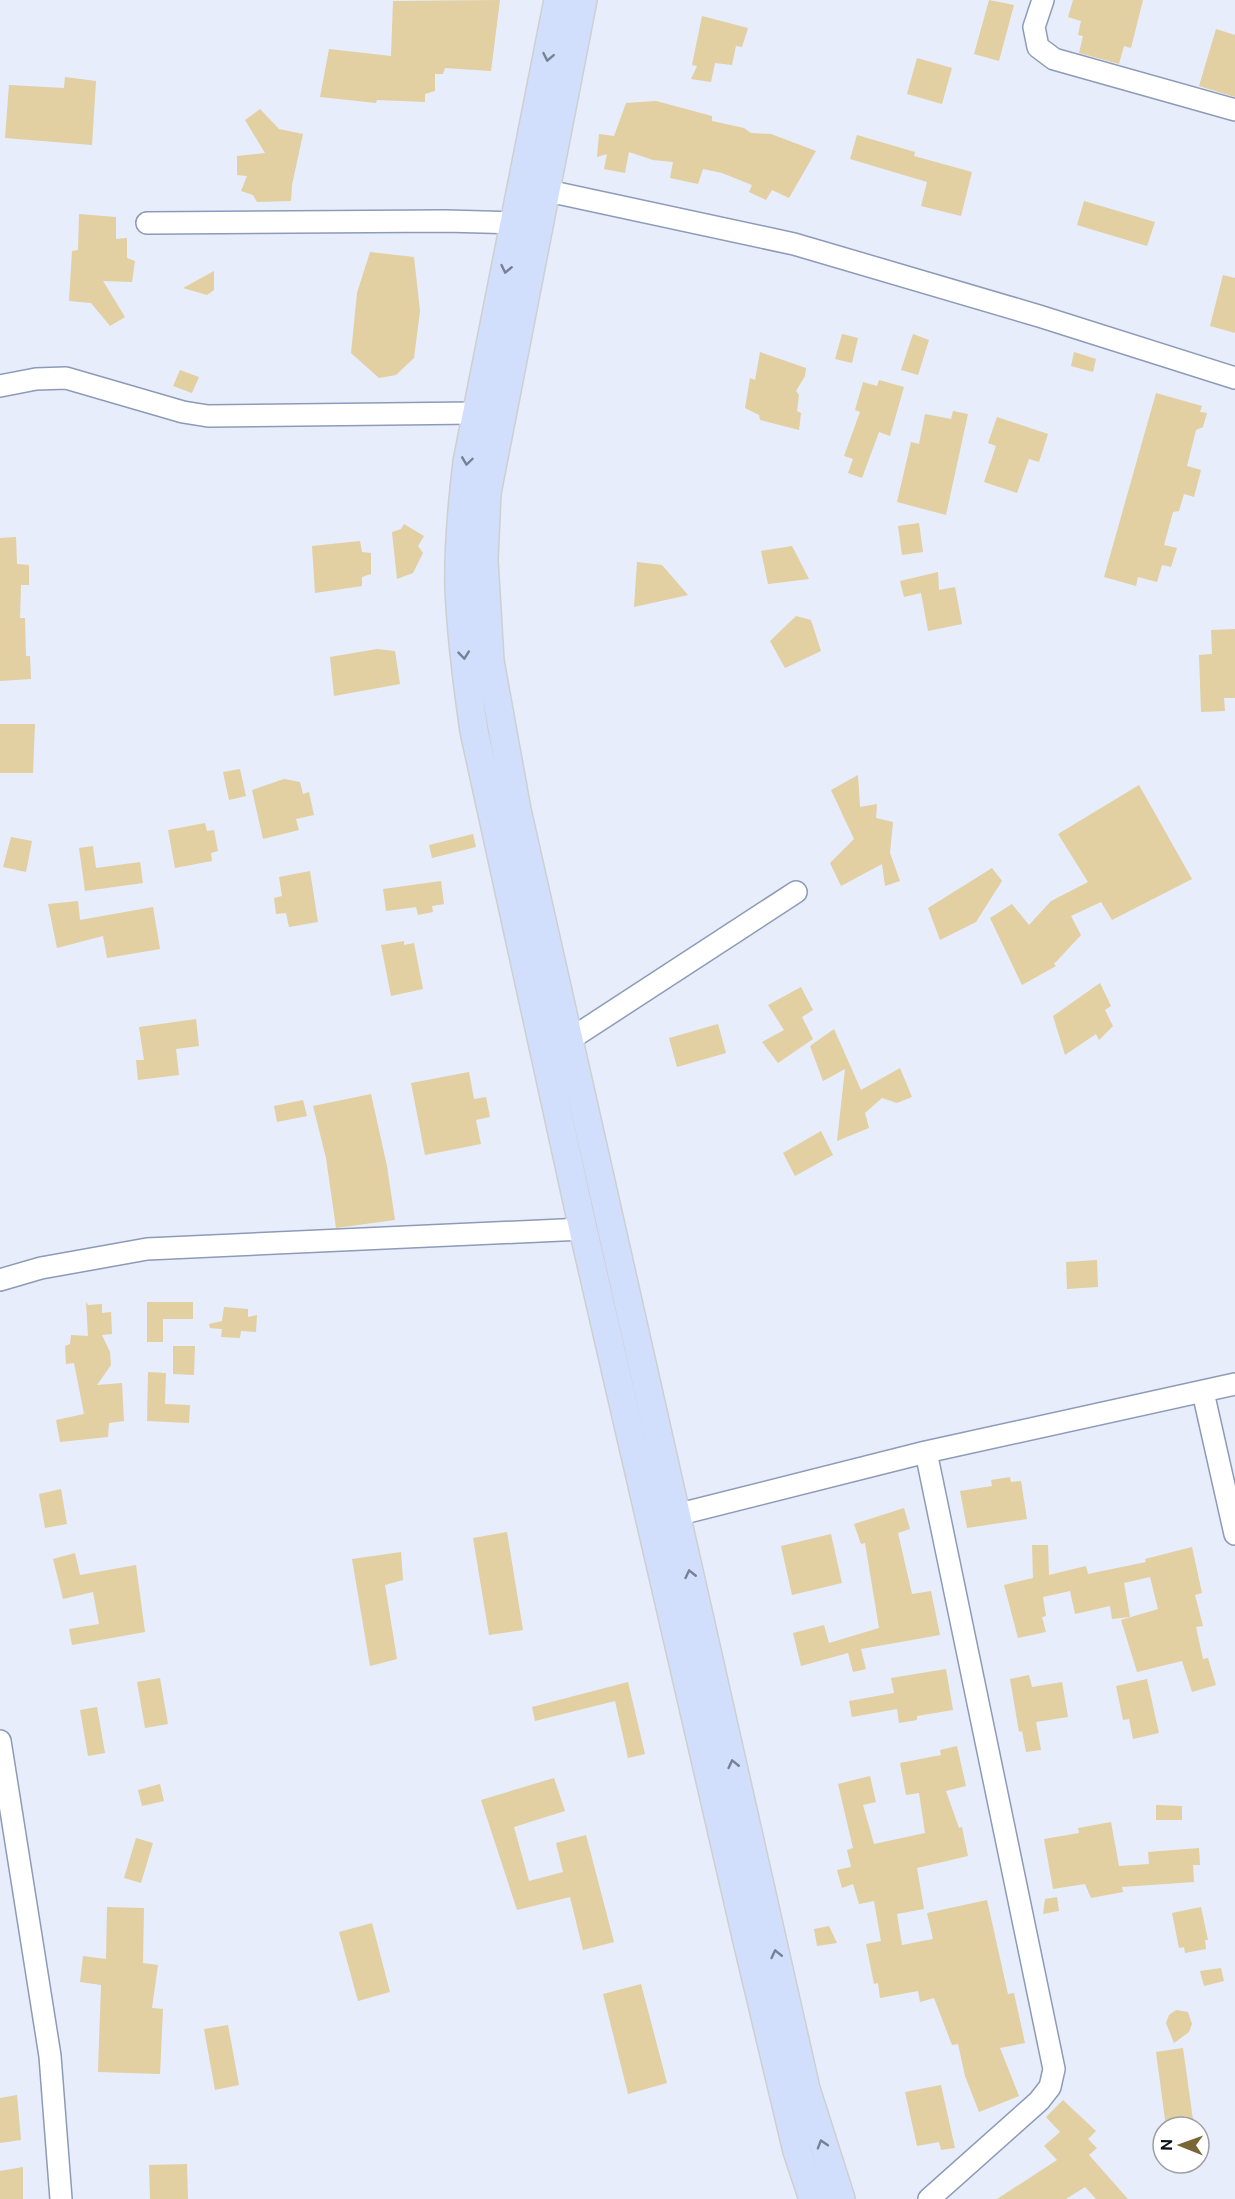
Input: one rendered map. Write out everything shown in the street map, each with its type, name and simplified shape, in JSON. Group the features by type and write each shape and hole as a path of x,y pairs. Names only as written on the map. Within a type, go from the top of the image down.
{"main road":[{"path":"558,0 475,413 461,522 459,586 464,653 474,731 676,1515 806,2089 841,2199"},
{"path":"583,0 548,191 487,493 484,560 490,661 556,1044 583,1229 747,1941 797,2151 813,2199"}],"street":[{"path":"1043,0 1035,27 1038,47 1054,59 1235,110"},
{"path":"548,191 794,244 1039,316 1235,378"},
{"path":"147,223 515,223"},
{"path":"0,386 36,379 66,378 183,412 208,416 475,413"},
{"path":"556,1044 796,892"},
{"path":"0,1280 41,1268 147,1249 583,1229"},
{"path":"676,1515 926,1452 1235,1384"},
{"path":"1203,1392 1235,1534"},
{"path":"926,1452 1054,2068 1050,2087 1039,2101 929,2199"},
{"path":"0,1741 50,2056 61,2199"}],"building":[{"path":"500,0 491,71 445,68 443,74 435,74 435,91 425,94 425,102 377,100 376,103 320,97 329,49 391,56 393,1"},
{"path":"989,0 1014,5 999,61 974,54"},
{"path":"1073,0 1143,0 1131,48 1124,46 1119,64 1079,53 1083,36 1078,35 1081,21 1068,17"},
{"path":"702,16 748,28 742,47 736,46 732,65 715,63 711,82 691,79 697,66 692,65"},
{"path":"1216,29 1235,35 1235,97 1199,86"},
{"path":"917,58 952,68 942,104 907,94"},
{"path":"65,77 96,81 92,145 5,138 9,85 64,88"},
{"path":"656,101 712,116 712,121 744,128 751,133 771,134 816,151 789,198 772,190 766,200 749,192 752,185 722,173 703,169 698,184 670,178 673,162 653,160 629,152 625,173 604,169 607,154 597,157 599,134 614,136 626,103"},
{"path":"260,109 279,129 303,134 292,185 291,201 257,202 253,195 241,191 247,176 237,175 237,156 265,153 245,120"},
{"path":"857,135 915,152 914,156 972,172 961,216 921,206 927,182 850,159"},
{"path":"1084,201 1155,222 1147,246 1077,225"},
{"path":"79,214 116,217 116,239 127,238 127,258 135,261 132,282 103,281 125,317 110,326 91,303 69,301 72,251 78,250"},
{"path":"370,252 414,257 420,311 414,358 396,375 379,378 351,353 357,293"},
{"path":"214,271 214,290 207,295 183,288"},
{"path":"1223,275 1235,278 1235,333 1210,326"},
{"path":"842,334 858,338 852,363 835,359"},
{"path":"913,334 929,340 918,375 901,370"},
{"path":"760,352 806,368 805,376 796,391 799,395 797,411 801,413 799,430 760,420 759,415 745,408 750,378 755,380"},
{"path":"1074,352 1096,359 1093,372 1071,366"},
{"path":"180,370 199,377 192,393 173,386"},
{"path":"879,380 904,387 890,436 879,432 862,478 848,473 853,459 844,456 860,412 855,410 863,382 877,386"},
{"path":"1156,393 1202,406 1200,412 1207,413 1203,427 1196,430 1187,466 1201,470 1194,497 1184,494 1179,511 1173,512 1164,545 1177,548 1171,567 1162,565 1157,582 1138,577 1136,586 1104,577"},
{"path":"953,411 968,414 946,515 897,502 911,442 919,444 925,414 951,419"},
{"path":"997,417 1048,434 1039,462 1029,459 1017,493 984,482 996,446 988,443"},
{"path":"919,523 923,552 902,555 898,526"},
{"path":"404,524 424,536 418,546 423,553 413,573 397,579 392,532 401,529"},
{"path":"16,537 17,564 29,565 29,585 21,585 20,618 25,618 26,656 30,656 31,679 0,681 0,538"},
{"path":"360,541 362,552 371,553 371,574 362,577 362,586 315,593 312,546"},
{"path":"792,546 809,579 768,584 761,551"},
{"path":"637,562 662,565 688,595 634,607"},
{"path":"938,572 939,590 955,587 962,624 928,631 921,593 904,597 900,581"},
{"path":"796,616 811,620 821,651 785,668 770,641"},
{"path":"1235,629 1235,698 1224,698 1225,711 1201,712 1199,655 1212,654 1211,630"},
{"path":"377,649 395,651 400,684 334,696 330,657"},
{"path":"0,724 35,724 33,773 0,773"},
{"path":"240,769 246,796 229,800 223,772"},
{"path":"858,775 860,807 877,804 876,818 893,822 890,853 900,881 885,886 882,864 841,886 830,863 854,839 831,790"},
{"path":"284,779 300,782 303,794 309,792 314,815 296,819 299,830 263,839 252,790"},
{"path":"1139,785 1192,879 1112,920 1101,902 1071,916 1081,935 1054,964 1056,966 1022,985 990,918 1012,904 1029,925 1051,901 1088,882 1058,834"},
{"path":"205,823 207,831 214,830 218,851 211,853 212,861 175,868 168,830"},
{"path":"473,834 476,847 432,858 429,845"},
{"path":"11,837 32,841 26,872 3,867"},
{"path":"93,846 96,868 140,862 143,883 85,891 79,848"},
{"path":"992,868 1002,881 976,922 940,940 928,908"},
{"path":"310,871 318,922 289,927 286,913 276,914 274,898 282,896 279,877"},
{"path":"441,881 444,904 432,906 433,912 418,915 416,907 386,911 383,889"},
{"path":"78,901 80,920 153,907 160,949 107,958 103,936 57,948 48,904"},
{"path":"404,941 404,945 414,943 423,989 391,996 381,945"},
{"path":"1100,983 1111,1006 1105,1010 1113,1026 1099,1040 1096,1034 1065,1055 1053,1016"},
{"path":"801,987 813,1010 802,1017 813,1039 778,1063 762,1042 784,1030 768,1005"},
{"path":"196,1019 199,1046 176,1049 179,1075 138,1080 136,1060 144,1060 139,1027"},
{"path":"718,1024 726,1053 677,1067 669,1038"},
{"path":"834,1029 861,1090 900,1068 912,1097 897,1103 882,1098 865,1113 869,1128 837,1141 845,1069 823,1081 810,1046"},
{"path":"469,1072 474,1099 486,1097 490,1117 476,1120 481,1144 425,1155 411,1083"},
{"path":"371,1094 387,1166 395,1220 336,1228 326,1158 313,1106"},
{"path":"303,1100 307,1116 277,1122 274,1106"},
{"path":"821,1131 833,1155 795,1176 783,1153"},
{"path":"1097,1260 1098,1287 1067,1289 1066,1262"},
{"path":"86,1302 88,1305 102,1304 102,1313 111,1312 112,1334 102,1335 110,1352 111,1365 97,1385 122,1383 124,1421 109,1423 108,1437 60,1442 56,1420 84,1414 74,1363 66,1364 65,1346 70,1344 71,1335 88,1336"},
{"path":"147,1302 193,1302 193,1319 163,1319 163,1342 147,1342"},
{"path":"224,1307 248,1309 248,1317 257,1315 256,1332 241,1331 240,1338 221,1337 222,1329 210,1328 209,1324 222,1321"},
{"path":"173,1346 195,1346 194,1375 173,1374"},
{"path":"148,1372 166,1373 165,1404 190,1405 189,1423 147,1421"},
{"path":"1010,1477 1011,1482 1021,1481 1027,1519 967,1528 960,1491 992,1486 991,1480"},
{"path":"61,1489 67,1524 45,1528 39,1494"},
{"path":"904,1508 910,1529 898,1533 912,1594 931,1591 940,1635 861,1649 866,1669 853,1672 848,1653 801,1666 793,1633 824,1625 829,1643 879,1628 865,1543 861,1544 854,1524"},
{"path":"507,1532 523,1630 489,1635 473,1538"},
{"path":"831,1534 842,1583 792,1595 781,1546"},
{"path":"1032,1545 1048,1545 1049,1575 1086,1566 1088,1574 1146,1562 1145,1559 1192,1547 1202,1593 1195,1595 1203,1626 1196,1627 1203,1659 1208,1658 1216,1685 1192,1692 1182,1661 1137,1672 1121,1620 1158,1609 1150,1577 1124,1583 1130,1617 1112,1619 1110,1606 1075,1614 1070,1591 1043,1597 1046,1616 1042,1617 1046,1632 1018,1638 1004,1585 1033,1578"},
{"path":"401,1552 403,1580 385,1585 397,1659 370,1666 352,1559"},
{"path":"75,1553 80,1575 136,1565 145,1632 72,1645 69,1629 99,1624 93,1592 63,1599 53,1559"},
{"path":"946,1669 953,1710 917,1716 917,1720 899,1723 897,1709 852,1717 849,1701 894,1693 891,1678"},
{"path":"1029,1675 1032,1687 1062,1682 1068,1717 1036,1722 1041,1750 1026,1752 1022,1731 1019,1732 1010,1679"},
{"path":"160,1678 168,1724 145,1728 137,1682"},
{"path":"1147,1679 1159,1733 1133,1739 1129,1719 1123,1720 1116,1686"},
{"path":"628,1682 645,1754 628,1758 615,1701 535,1721 532,1707"},
{"path":"97,1707 105,1753 88,1756 80,1710"},
{"path":"957,1746 966,1786 946,1791 959,1828 962,1827 968,1856 917,1868 924,1909 897,1914 902,1945 933,1939 927,1913 987,1900 1008,1994 1014,1993 1025,2043 1000,2048 1019,2096 979,2112 965,2076 958,2044 952,2045 934,1998 920,2002 918,1991 880,1998 878,1983 874,1984 866,1944 881,1941 874,1901 859,1904 853,1884 842,1888 837,1870 851,1867 847,1850 853,1848 838,1784 870,1776 876,1802 863,1805 874,1844 925,1833 919,1793 906,1795 900,1763 941,1755 940,1750"},
{"path":"554,1778 565,1811 514,1827 529,1881 563,1872 556,1843 586,1835 614,1942 583,1950 570,1897 517,1910 481,1800"},
{"path":"160,1784 164,1801 142,1806 138,1790"},
{"path":"1156,1805 1182,1806 1182,1820 1156,1820"},
{"path":"1111,1822 1119,1866 1149,1864 1148,1852 1199,1848 1200,1865 1193,1865 1194,1882 1122,1887 1123,1892 1091,1898 1085,1884 1053,1889 1044,1839 1079,1833 1078,1828"},
{"path":"136,1838 153,1843 141,1883 124,1878"},
{"path":"1057,1897 1059,1911 1043,1914 1045,1899"},
{"path":"107,1907 144,1908 143,1963 158,1965 152,2008 163,2009 160,2074 98,2072 101,1985 80,1982 83,1956 106,1959"},
{"path":"1201,1907 1208,1940 1205,1940 1206,1949 1185,1953 1184,1947 1179,1948 1172,1913"},
{"path":"372,1923 390,1992 358,2001 339,1932"},
{"path":"829,1926 837,1943 817,1946 814,1929"},
{"path":"1221,1968 1224,1981 1204,1986 1200,1971"},
{"path":"641,1984 667,2083 628,2094 603,1994"},
{"path":"1176,2010 1188,2012 1192,2024 1189,2032 1174,2043 1166,2023 1169,2015"},
{"path":"228,2025 239,2085 215,2090 204,2029"},
{"path":"1183,2048 1192,2115 1164,2115 1156,2052"},
{"path":"941,2085 955,2148 941,2150 939,2142 917,2146 905,2092"},
{"path":"17,2095 21,2140 0,2143 0,2098"},
{"path":"1063,2100 1096,2131 1088,2139 1097,2148 1089,2155 1128,2199 1096,2199 1085,2187 1066,2199 997,2199 1057,2160 1044,2146 1060,2132 1046,2117"},
{"path":"187,2164 188,2199 150,2199 149,2165"},
{"path":"23,2167 23,2199 0,2199 0,2171"}]}
